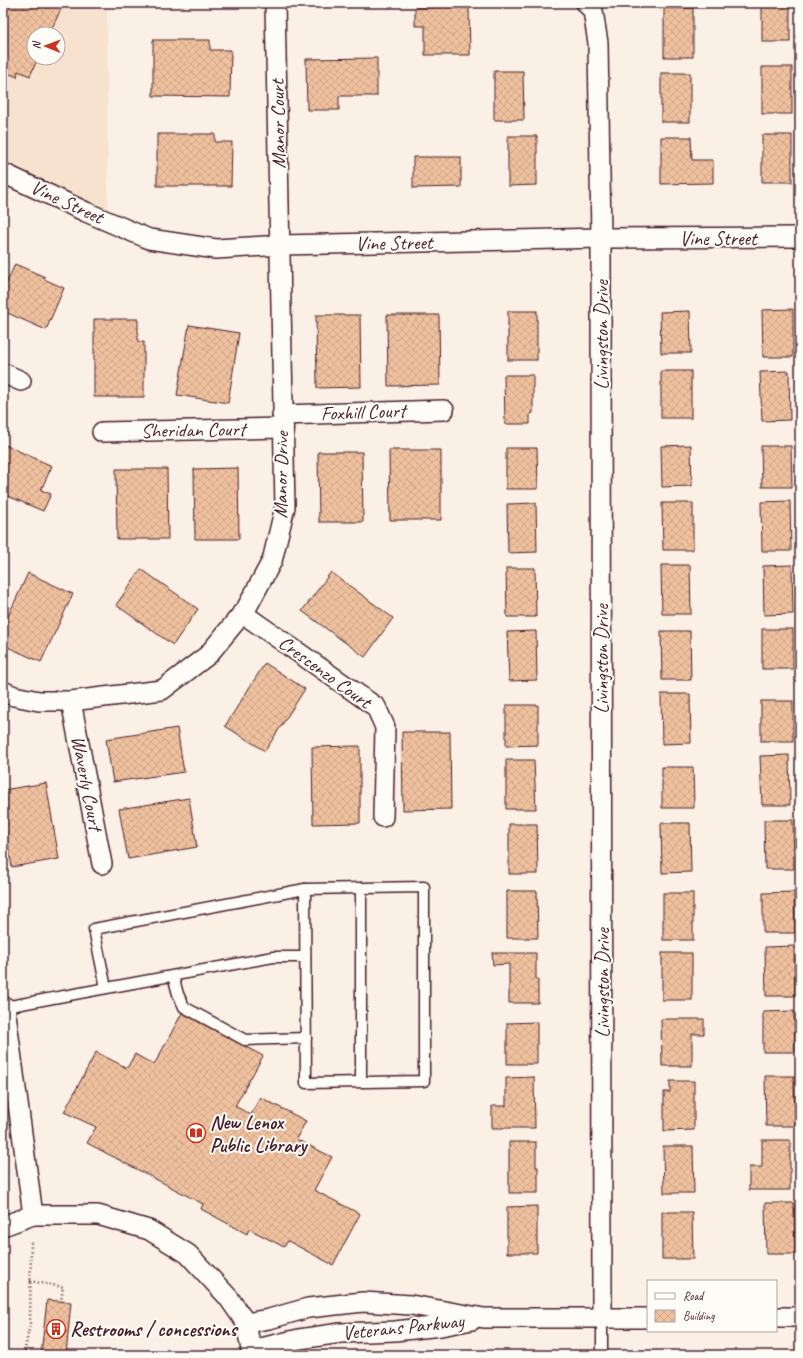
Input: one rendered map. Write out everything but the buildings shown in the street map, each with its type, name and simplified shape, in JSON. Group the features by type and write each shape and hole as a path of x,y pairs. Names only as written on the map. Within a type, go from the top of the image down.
{"street":[{"name":"Manor Court","path":"275,3 281,246"},
{"name":"Livingston Drive","path":"586,3 593,11 598,43 601,238 602,1318"},
{"name":"Vine Street","path":"3,173 86,212 149,239 216,249 601,238 800,237"},
{"name":"Manor Drive","path":"3,691 14,696 38,701 72,701 162,690 208,655 246,609 272,560 285,507 281,246"},
{"path":"3,373 21,381"},
{"name":"Foxhill Court","path":"283,421 444,410"},
{"name":"Sheridan Court","path":"102,432 283,421"},
{"name":"Crescenzo Court","path":"242,613 376,707 385,727 383,817"},
{"name":"Waverly Court","path":"72,701 102,864"},
{"path":"4,1006 33,1216"},
{"name":"Veterans Parkway","path":"3,1226 33,1216 98,1215 149,1230 188,1254 228,1297 246,1323 252,1353 276,1343 313,1337 341,1333 394,1331 484,1318 647,1318"},
{"name":"Veterans Parkway","path":"246,1323 269,1319 308,1308 364,1302 411,1305 484,1318"},
{"path":"777,1317 800,1317"}],"lane":[{"path":"106,988 94,929 306,889 424,887 424,1081 306,1083 306,889"},
{"path":"360,1082 361,888"},
{"path":"4,1006 274,957 305,957"},
{"path":"174,976 178,994 184,1007 246,1040 306,1038"},
{"path":"602,1318 602,1355"}],"path":[{"path":"24,1355 30,1324 30,1241"},
{"path":"30,1281 63,1287 61,1302"}],"shaded area":[{"path":"3,3 107,3 108,216 3,166"}],"place":[{"name":"New Lenox Public Library","path":"196,1133"},
{"name":"Restrooms / concessions","path":"56,1329"}]}
